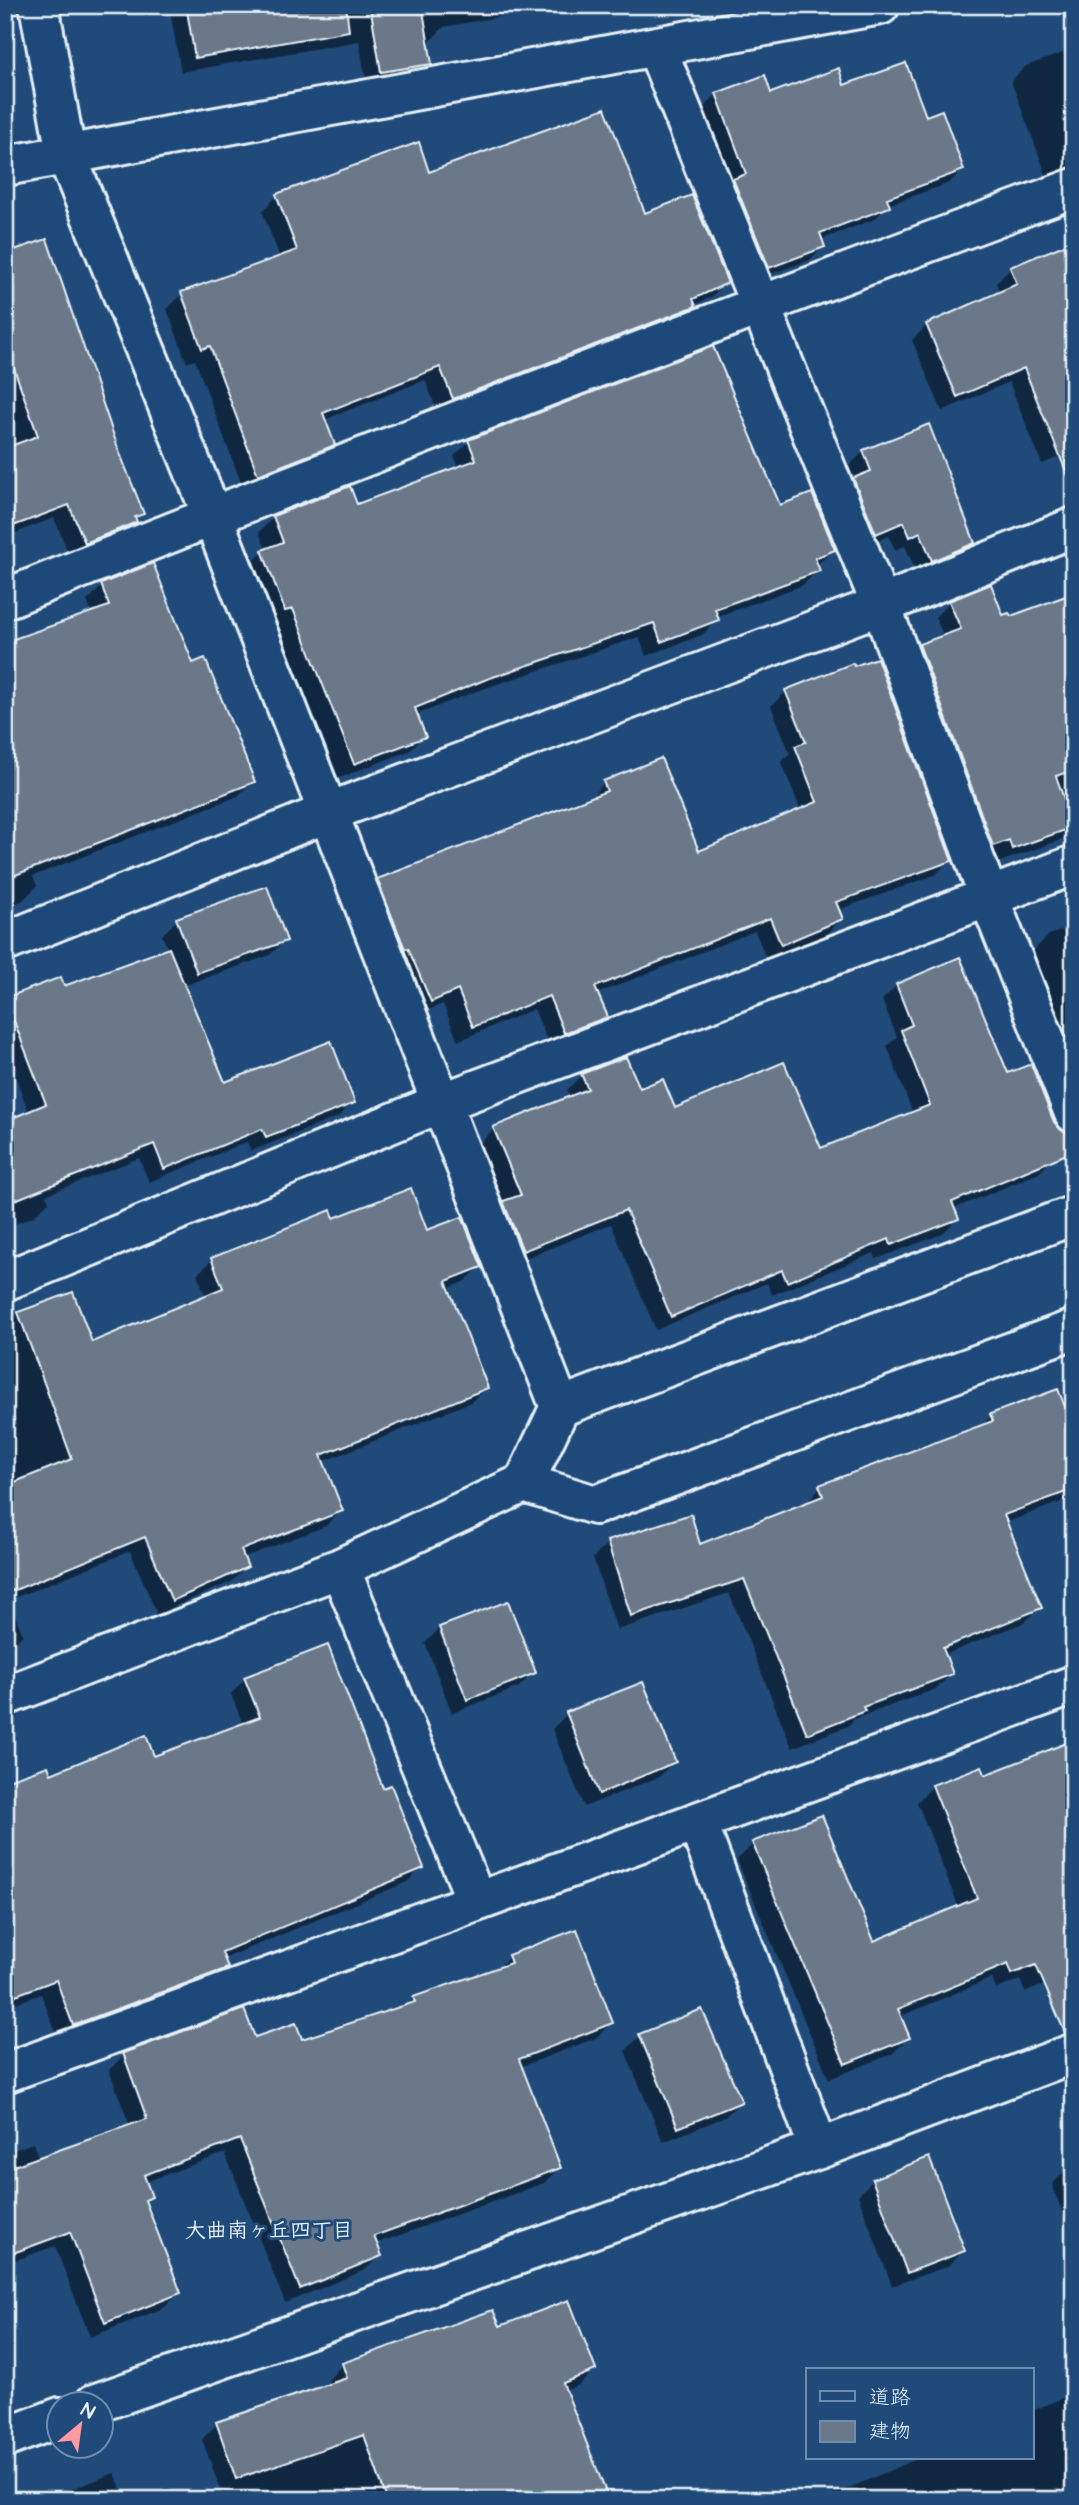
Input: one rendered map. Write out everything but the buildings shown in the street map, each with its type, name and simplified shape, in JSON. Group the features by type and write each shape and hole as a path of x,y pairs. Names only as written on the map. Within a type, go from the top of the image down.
{"street":[{"path":"38,5 66,154 329,812 559,1407"},
{"path":"5,166 657,49 880,5"},
{"path":"657,49 881,605 989,898 1074,1112"},
{"path":"5,599 212,515 1074,188"},
{"path":"5,942 329,812 881,605 1074,527"},
{"path":"5,1281 441,1103 1074,865"},
{"path":"5,1696 340,1568 524,1483 559,1407 1074,1215"},
{"path":"524,1483 595,1505 1074,1329"},
{"path":"340,1568 476,1899"},
{"path":"5,2073 476,1899 698,1824 1074,1685"},
{"path":"698,1824 819,2149"},
{"path":"116,2395 819,2149 1074,2053"},
{"path":"5,2438 46,2422"}],"district":[{"name":"大曲南ヶ丘四丁目","path":"269,2230"}]}
